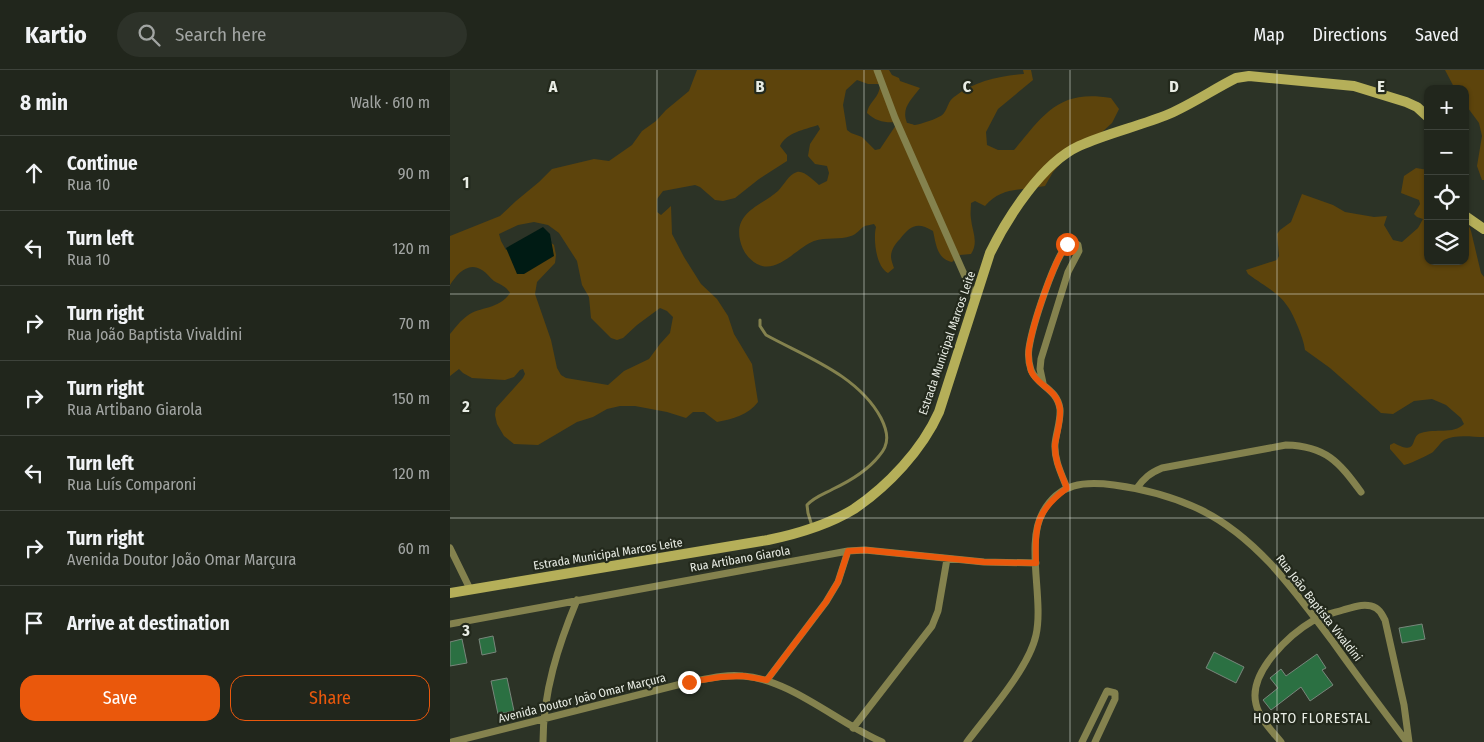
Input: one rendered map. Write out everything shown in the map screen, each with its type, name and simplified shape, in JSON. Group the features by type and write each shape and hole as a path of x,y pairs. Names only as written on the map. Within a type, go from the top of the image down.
{"street":[{"path":"877,70 895,118 975,299"},
{"name":"Estrada Municipal Marcos Leite","path":"450,592 794,535 853,509 888,480 913,454 931,428 939,412 990,253 1003,228 1040,178 1060,159 1078,147 1170,113 1236,78 1249,76 1354,86 1406,102 1417,107 1424,113"},
{"path":"1469,219 1484,229"},
{"path":"1043,383 1040,359 1068,272 1079,252 1078,245 1074,243 1067,244 1055,267 1033,331 1029,357 1030,369 1035,378 1043,383 1056,398 1060,410 1055,446 1056,461 1067,488"},
{"path":"1029,357 1040,359"},
{"path":"1137,488 1148,475 1162,468 1286,445 1303,446 1330,456 1347,473 1361,492"},
{"name":"Rua João Baptista Vivaldini","path":"967,742 1019,673 1030,654 1036,636 1039,613 1036,563 1037,529 1042,513 1051,500 1067,488 1094,482 1137,488 1167,496 1202,510 1256,549 1280,574 1408,742"},
{"path":"450,548 470,589"},
{"name":"Rua Artibano Giarola","path":"450,624 848,551 865,550 984,562 1036,563"},
{"path":"767,680 834,589 845,566 848,551"},
{"path":"853,728 932,626 938,611 947,559"},
{"path":"543,742 543,719 550,681 558,651 577,600"},
{"path":"1281,742 1258,711 1255,695 1257,683 1273,654 1288,639 1315,619 1358,606 1375,607 1381,612 1385,620 1404,705 1408,742"},
{"name":"Avenida Doutor João Omar Marçura","path":"452,742 689,682 720,677 743,676 767,680 788,688 853,728 882,742"},
{"path":"1082,742 1107,691 1112,691 1115,693 1115,699 1095,742"}],"lane":[{"path":"760,320 760,326 766,335 842,377 861,391 874,405 887,429 888,441 885,449 869,467 842,485 813,499 808,505 808,513 813,528"}],"shaded area":[{"path":"697,70 889,70 900,81 920,88 910,100 905,113 907,123 915,125 942,115 952,99 970,87 996,78 1024,74 1023,70 1031,70 1033,80 998,109 986,132 987,145 998,150 1014,150 1044,115 1065,101 1078,97 1093,96 1111,98 1119,109 1112,123 1065,159 1053,172 1045,186 1005,192 998,195 985,206 975,201 971,203 975,245 971,254 960,255 952,262 943,258 940,254 933,231 922,226 914,226 896,243 891,257 894,268 888,273 884,270 878,259 875,245 876,227 874,224 864,226 851,236 814,241 772,266 757,264 748,257 742,247 739,230 745,216 750,211 778,191 794,173 803,173 819,185 827,181 829,173 827,166 815,164 808,156 810,144 820,129 818,125 796,132 783,141 780,146 787,155 787,161 759,179 735,198 723,201 715,200 695,185 663,191 657,199 657,212 661,215 671,206 672,234 701,284 717,299 728,316 734,334 752,364 758,402 740,416 717,422 704,412 693,412 686,418 635,406 620,406 607,409 593,417 577,422 538,445 514,444 504,436 497,424 495,415 496,408 523,378 525,374 523,369 514,377 505,380 472,378 459,369 450,376 450,334 467,316 495,305 510,293 484,271 472,267 463,270 450,285 450,236 500,216 552,169 594,159 609,161 632,145 642,131 689,91","holes":["857,80 868,84 880,84 880,89 867,113 881,121 898,122 880,149 875,150 862,137 847,130 843,105 846,90","534,222 548,225 559,233 577,261 582,285 589,297 591,318 611,338 617,340 623,338 660,308 667,311 673,317 670,333 649,359 624,371 608,385 566,378 561,375 557,368 551,340 535,294 537,282 555,263 554,245 544,241 506,250 499,234 518,225"]},
{"path":"1445,70 1484,70 1484,180 1482,180 1477,166 1482,136 1479,123 1469,109 1469,85 1453,85"},
{"path":"1416,168 1424,169 1424,265 1469,265 1469,226 1471,231 1481,273 1484,277 1484,437 1458,436 1448,438 1433,452 1404,465 1390,449 1390,445 1394,443 1402,447 1411,447 1417,435 1432,431 1455,429 1464,424 1461,418 1446,405 1432,399 1414,401 1393,414 1381,413 1330,368 1305,350 1298,327 1284,301 1248,274 1246,270 1277,260 1279,256 1277,234 1291,222 1302,194 1333,205 1345,212 1374,217 1387,216 1384,225 1393,240 1402,242 1418,228 1423,219 1414,214 1420,204 1419,200 1401,193 1404,176"}],"water":[{"path":"543,227 550,234 554,256 524,274 517,274 506,248"}],"building":[{"path":"1422,624 1425,639 1402,643 1399,628"},
{"path":"493,636 496,652 482,655 479,639"},
{"path":"462,639 467,663 450,666 450,642"},
{"path":"1214,652 1244,667 1236,683 1206,668"},
{"path":"1317,654 1326,668 1322,670 1333,685 1310,701 1301,687 1271,710 1263,700 1278,688 1270,678 1281,669 1286,676"},
{"path":"507,678 514,711 498,714 491,681"}],"district":[{"name":"HORTO FLORESTAL","path":"1312,718"}],"route":[{"path":"689,682 720,677 743,676 767,680 826,602 845,566 848,551 865,550 984,562 1036,563 1037,529 1042,513 1051,500 1067,488 1056,461 1055,446 1060,410 1056,398 1043,383 1035,378 1030,369 1029,349 1033,331 1055,267 1067,244"}]}
